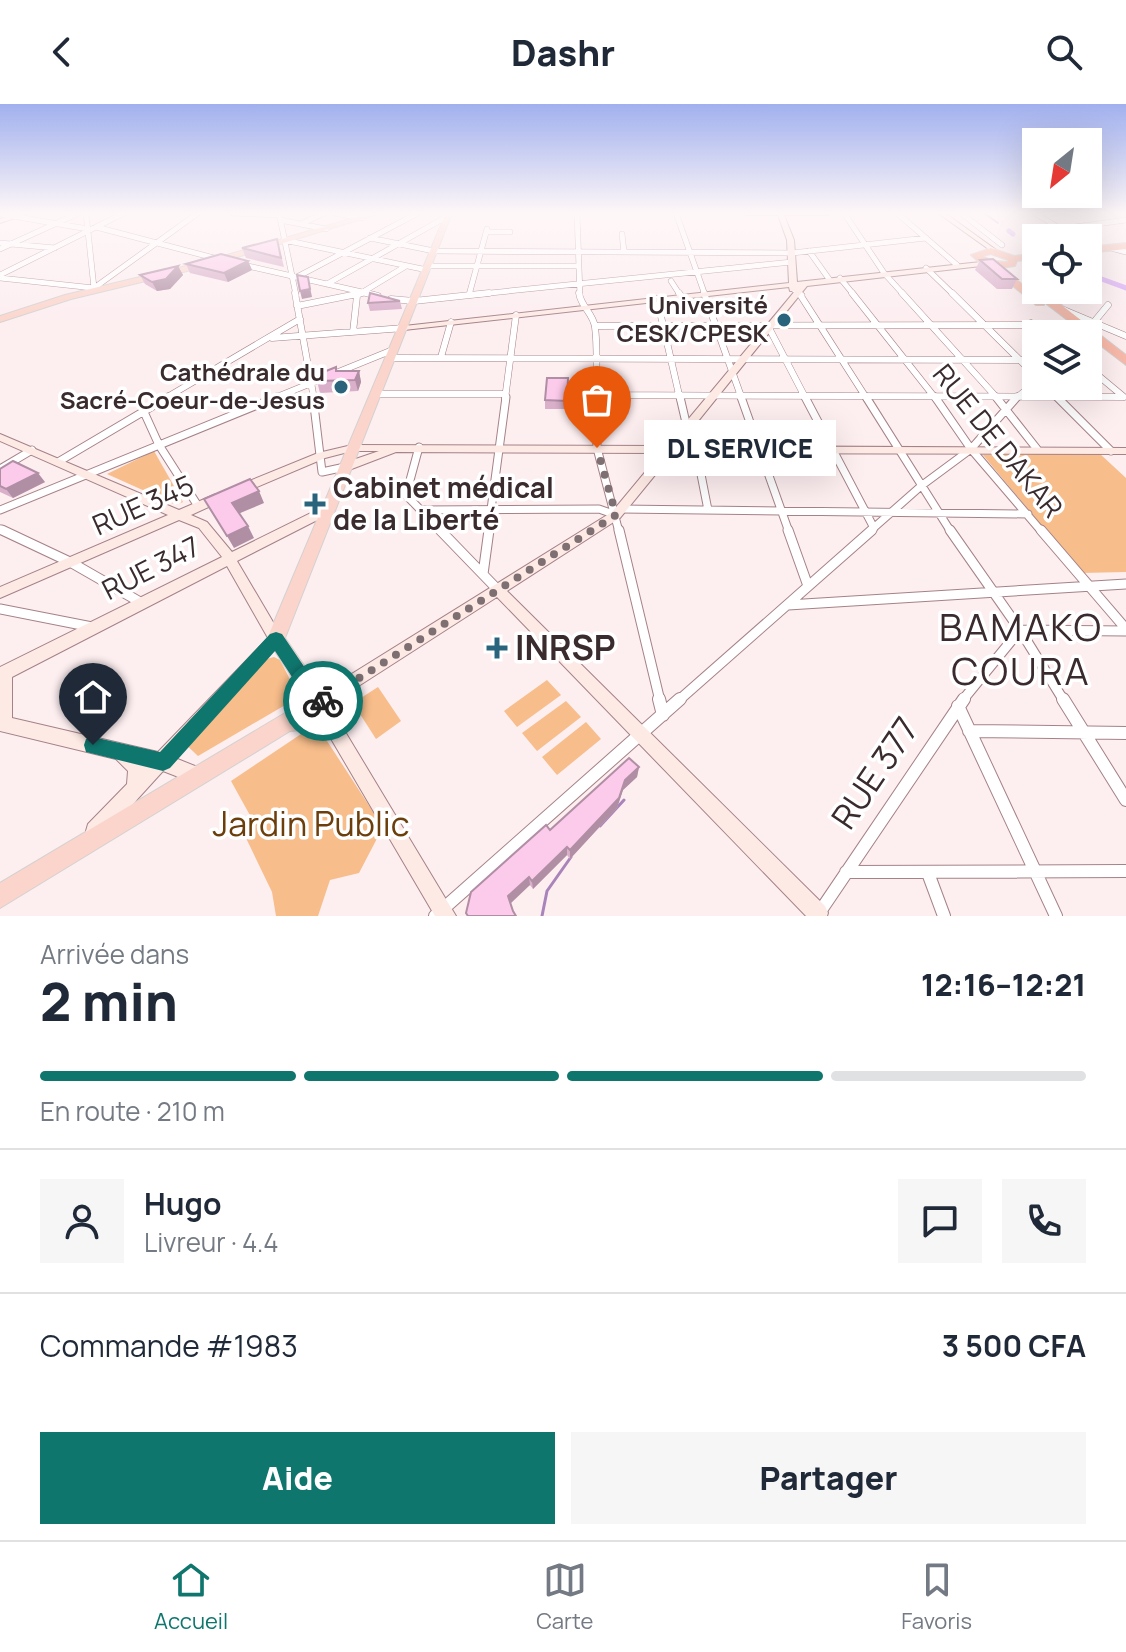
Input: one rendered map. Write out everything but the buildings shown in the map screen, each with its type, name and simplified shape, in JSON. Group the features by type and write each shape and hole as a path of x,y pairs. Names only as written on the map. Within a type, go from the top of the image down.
{"highway":[{"path":"978,254 1022,254"},
{"path":"995,256 1011,262 1022,258"},
{"path":"995,256 1064,320"},
{"path":"1011,262 1009,268 1022,279"},
{"path":"1054,304 1126,361"},
{"path":"1102,352 1126,372"}],"main road":[{"path":"0,319 68,297 250,251"},
{"path":"81,845 163,762 276,639 434,251"},
{"path":"791,251 794,290"},
{"path":"958,264 978,254 975,251"},
{"path":"989,251 995,256"},
{"path":"0,896 291,720 314,695 499,591 618,512 744,359 794,290 806,282 958,264 995,256"},
{"path":"404,328 706,293 794,290"},
{"path":"1,438 203,525 226,555 276,639 333,724 441,914"},
{"path":"345,467 401,447"},
{"name":"RUE 345","path":"0,593 198,506 322,455 352,448 1126,451"},
{"name":"RUE 347","path":"2,674 226,555 327,510"},
{"path":"499,591 817,915"},
{"path":"2,674 2,724 163,762 199,776"},
{"path":"291,720 333,724"},
{"path":"122,753 136,766 138,776 132,794"}],"street":[{"path":"2,274 49,251"},
{"path":"90,251 94,288"},
{"path":"2,274 94,288 147,251"},
{"path":"187,251 401,302 699,272 792,257 809,251 829,279"},
{"path":"287,251 312,383 322,472 345,467"},
{"path":"333,251 428,268 578,266"},
{"path":"294,277 347,251"},
{"path":"327,284 387,251"},
{"path":"434,251 692,252 792,257"},
{"path":"469,296 480,251"},
{"path":"577,251 581,304 591,313 595,326 597,448 618,512 663,715"},
{"path":"869,251 884,273 959,360 1007,409 1037,449"},
{"path":"942,251 958,264"},
{"path":"991,251 995,256"},
{"path":"692,252 808,586"},
{"path":"297,306 360,294 407,266"},
{"path":"926,268 1022,363"},
{"name":"RUE DE DAKAR","path":"840,278 934,396 971,449 1126,630"},
{"path":"671,281 681,296"},
{"path":"794,290 823,327 937,511 1020,630 1126,800"},
{"path":"353,332 360,294"},
{"path":"657,299 666,325 687,427"},
{"path":"1096,320 1108,305"},
{"path":"1058,307 1089,320"},
{"path":"483,574 516,315"},
{"path":"58,462 300,319"},
{"path":"441,357 451,322"},
{"path":"595,326 1022,325"},
{"path":"1102,325 1126,336"},
{"path":"768,326 874,528"},
{"path":"267,339 404,328"},
{"path":"1108,328 1126,328"},
{"path":"0,510 312,383 394,353 441,357 1019,360"},
{"path":"1102,379 1124,398"},
{"path":"441,914 921,486 971,449 1022,393"},
{"path":"376,394 505,394"},
{"path":"596,395 1022,396"},
{"path":"1102,397 1124,398"},
{"path":"1060,400 1111,451"},
{"path":"144,412 159,445 198,506"},
{"path":"419,447 406,495 499,591"},
{"path":"696,449 708,510"},
{"path":"0,469 32,450"},
{"path":"421,510 937,511 1028,514"},
{"path":"0,529 72,563 140,602"},
{"path":"787,605 1126,584"},
{"path":"0,609 93,627"},
{"path":"1020,630 1126,630"},
{"name":"RUE 377","path":"817,915 958,706 1020,630"},
{"path":"958,706 1056,916"},
{"path":"969,731 1126,733"},
{"path":"846,872 1126,871"},
{"path":"928,873 944,916"}],"green space":[{"path":"154,451 183,502 176,505 107,474"},
{"path":"1099,453 1126,478 1126,572 1081,573 983,455"},
{"path":"274,657 280,660 297,693 287,704 198,756 181,740 263,660"},
{"path":"547,680 561,695 517,727 504,711"},
{"path":"378,687 401,721 376,739 353,703"},
{"path":"566,701 581,717 537,751 522,733"},
{"path":"586,722 601,739 557,775 542,757"},
{"name":"Jardin Public","path":"316,724 383,827 359,873 330,880 318,916 276,916 272,892 245,836 252,819 231,781"}],"waterway":[{"path":"1102,279 1126,288"},
{"path":"600,826 624,800"},
{"path":"542,916 547,891 571,857"}],"way so far":[{"path":"323,701 616,515 597,448"}],"place":[{"name":"Université CESK/CPESK","path":"784,320"},
{"name":"Cathédrale du Sacré-Coeur-de-Jesus","path":"341,387"},
{"name":"DL SERVICE","path":"597,448"},
{"name":"Cabinet médical de la Liberté","path":"315,504"},
{"name":"INRSP","path":"497,648"}],"district":[{"name":"BAMAKO COURA","path":"1021,650"}],"route":[{"path":"93,745 163,762 276,639 319,703 323,701"}]}
